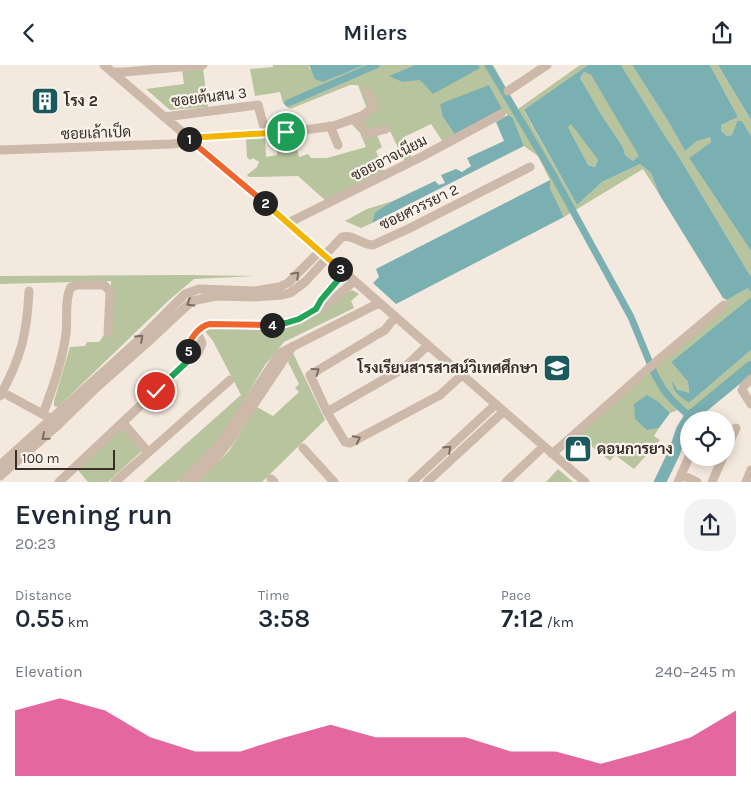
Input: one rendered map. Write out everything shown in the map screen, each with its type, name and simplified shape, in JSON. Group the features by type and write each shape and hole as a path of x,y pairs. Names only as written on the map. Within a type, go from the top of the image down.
{"street":[{"path":"104,65 585,482"},
{"path":"112,72 203,65"},
{"path":"508,91 547,65"},
{"path":"368,91 373,103 372,108 355,118 367,134 386,129"},
{"name":"ซอยต้นสน 3","path":"164,117 258,105 266,133"},
{"name":"ซอยอาจเนียม","path":"288,223 501,115"},
{"name":"ซอยเล้าเป็ด","path":"0,150 172,144 190,140 330,126 355,118"},
{"path":"330,126 338,145"},
{"name":"ซอยศวรรยา 2","path":"324,255 342,237 351,236 369,245 373,245 530,167"},
{"path":"0,476 55,422 93,380 164,321 179,299 191,291 210,289 255,291 279,287 288,283 324,255"},
{"path":"316,309 321,300 344,273"},
{"path":"59,482 190,359 199,353 202,343 197,333 204,325 270,325 286,323 299,319 326,305 354,281"},
{"path":"43,413 60,364 66,332 69,290 71,287 78,285 104,285 107,287 110,294 108,333"},
{"path":"29,291 28,324 22,348 1,393 43,413 55,422"},
{"path":"183,482 229,442 293,346 380,303"},
{"path":"552,453 656,361 724,305"},
{"path":"395,317 385,330 378,335 310,374 309,377 344,442 350,443 440,395 462,375"},
{"path":"327,412 404,368 428,345"},
{"path":"751,379 742,390 751,404"},
{"path":"115,482 230,380"},
{"path":"412,482 496,404"},
{"path":"427,482 504,411"},
{"path":"0,465 55,422"},
{"path":"123,423 148,452"},
{"path":"506,482 544,446"},
{"path":"303,448 334,482"},
{"path":"436,461 442,468"},
{"path":"192,482 208,462"},
{"path":"685,466 680,479 697,482"},
{"path":"712,482 719,466"},
{"path":"746,482 751,470"}],"green space":[{"path":"273,65 309,65 309,68 322,82 365,65 415,65 390,76 402,82 480,67 479,65 493,65 518,109 580,65 588,65 524,111 577,205 602,182 640,164 651,173 659,194 643,169 564,217 550,188 550,180 538,156 524,146 513,118 503,112 489,85 443,117 455,135 443,142 431,124 404,137 412,158 405,162 387,125 375,130 382,147 376,151 384,172 326,201 298,176 249,177 247,175 257,167 259,162 253,158 250,160 247,157 246,139 265,137 266,157 277,155 276,136 294,135 299,157 308,154 311,158 327,158 366,147 360,133 351,123 349,116 367,109 358,85 350,85 290,109 283,103 280,92 255,96 250,69 273,67"},
{"path":"621,65 632,65 685,151 697,141 710,136 711,142 689,158 751,251 751,277 676,152"},
{"path":"710,65 718,65 751,120 751,136 742,121 737,121 732,135 727,136 721,131 721,125 738,117"},
{"path":"203,68 208,107 170,110 146,89 184,84 182,70"},
{"path":"584,72 591,75 640,156 633,161 625,155 623,147 580,78"},
{"path":"571,123 598,160 595,167 588,165 568,127"},
{"path":"393,201 375,212 372,223 361,228 345,221 367,209"},
{"path":"0,276 256,276 194,279 168,301 58,407 54,406 70,347 85,346 87,342 99,342 104,335 112,335 111,281 0,284"},
{"path":"748,288 751,293 751,297 671,362 688,382 689,394 672,386 689,403 751,350 751,364 693,411 678,410 670,413 660,403 647,430 659,428 654,436 660,440 634,469 615,455 610,461 576,434 727,300"},
{"path":"352,290 359,294 351,301 354,308 284,342 265,365 232,420 213,446 177,482 143,482 241,395 213,341 205,331 209,326 271,330 296,324"},
{"path":"293,353 325,420 262,482 198,482 229,451 257,407 273,416 299,392 295,388 299,384 288,362"},
{"path":"123,428 143,450 108,482 88,482 77,469"},
{"path":"558,469 573,482 546,482"}],"water":[{"path":"309,65 365,65 323,82 315,79"},
{"path":"415,65 479,65 480,68 433,94 420,80 402,82 389,76"},
{"path":"588,65 621,65 751,277 751,293 748,288 727,300 723,298 659,194 651,173 640,164 602,182 577,205 524,110","holes":["584,72 591,75 639,156 633,161 625,155 623,147 580,78","571,124 598,160 595,167 588,165 568,127"]},
{"path":"632,65 710,65 738,117 721,125 721,131 727,136 732,135 737,121 742,121 751,136 751,251 689,158 711,142 710,137 697,141 685,151"},
{"path":"718,65 751,65 751,120"},
{"path":"489,85 502,109 455,135 443,117 440,104"},
{"path":"508,115 513,118 524,146 372,223 375,212 393,201 435,181 439,185 445,183 441,175 456,169 462,172 471,166 467,158 504,141 496,122"},
{"path":"550,180 550,188 564,217 396,304 373,283 379,277 376,269"},
{"path":"751,297 751,350 689,403 678,394 672,385 672,381 677,389 689,393 688,382 671,362"},
{"path":"647,395 660,403 670,413 659,428 647,430 635,419 634,404"}],"waterway":[{"path":"288,103 376,65"},
{"path":"488,65 551,171 631,317 654,373 663,389 684,411"},
{"path":"660,482 674,453 682,430 690,417 751,367"}],"place":[{"name":"โรง 2","path":"45,101"},
{"name":"โรงเรียนสารสาสน์วิเทศศึกษา","path":"557,368"},
{"name":"ดอนการยาง","path":"578,449"}],"route":[{"path":"156,391 190,359 188,347 191,340 204,325 270,325 299,319 316,309 321,300 344,273 188,138 286,132"}]}
